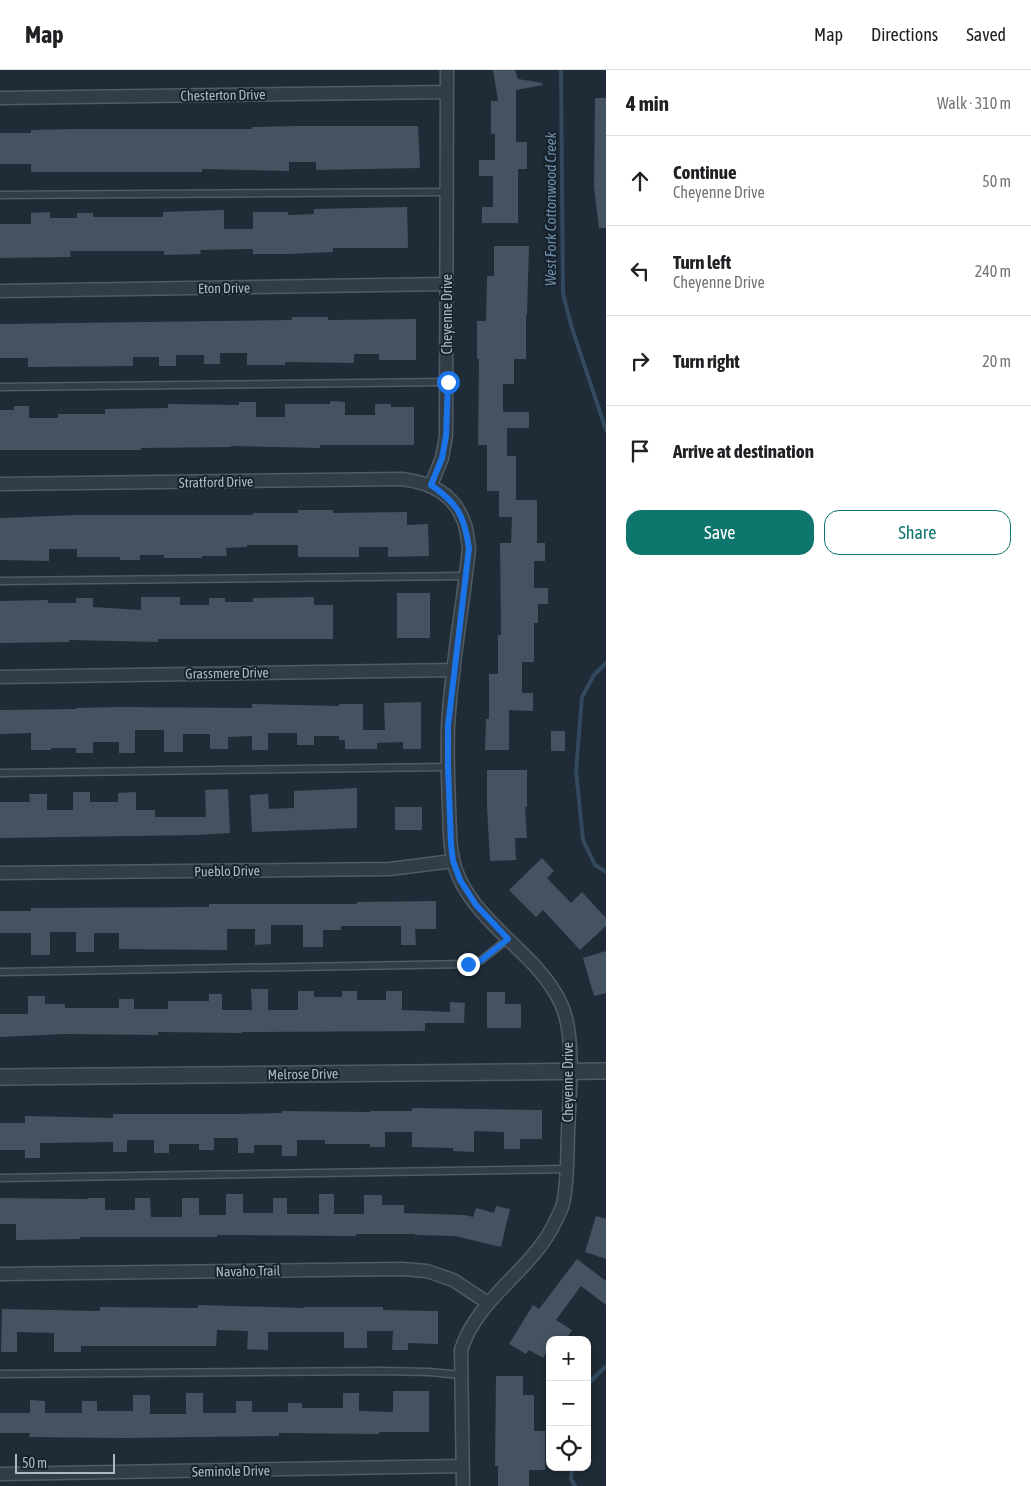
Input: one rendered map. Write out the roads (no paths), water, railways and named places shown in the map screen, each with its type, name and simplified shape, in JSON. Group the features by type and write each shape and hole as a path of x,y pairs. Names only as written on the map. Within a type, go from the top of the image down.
{"street":[{"name":"Cheyenne Drive","path":"447,70 448,382 446,436 442,458 431,485 446,495 458,509 465,525 469,548 448,726 448,767 453,861 460,880 476,905 536,967 551,986 562,1008 568,1032 569,1071 563,1205 552,1229 535,1254 476,1317 465,1336 461,1350 463,1486"},
{"name":"Chesterton Drive","path":"0,98 447,92"},
{"name":"Eton Drive","path":"0,291 447,284"},
{"name":"Stratford Drive","path":"0,484 402,479 431,485"},
{"name":"Grassmere Drive","path":"0,677 454,670"},
{"name":"Pueblo Drive","path":"0,873 390,869 453,861"},
{"name":"Melrose Drive","path":"0,1077 606,1071"},
{"name":"Navaho Trail","path":"0,1274 402,1269 428,1271 453,1280 488,1303"},
{"name":"Seminole Drive","path":"0,1474 463,1466"}],"lane":[{"path":"0,195 447,192"},
{"path":"0,387 448,382"},
{"path":"0,581 466,576"},
{"path":"0,773 448,767"},
{"path":"0,972 468,964 480,961 508,939"},
{"path":"0,1178 566,1169"},
{"path":"0,1374 382,1371 461,1375"}],"waterway":[{"name":"West Fork Cottonwood Creek","path":"561,70 563,293 571,325 606,430"},
{"name":"West Fork Cottonwood Creek","path":"606,663 594,675 582,697 576,771 583,840 595,865 606,872"},
{"name":"West Fork Cottonwood Creek","path":"591,1381 606,1366"},
{"name":"West Fork Cottonwood Creek","path":"572,1471 571,1479 575,1486"}]}
